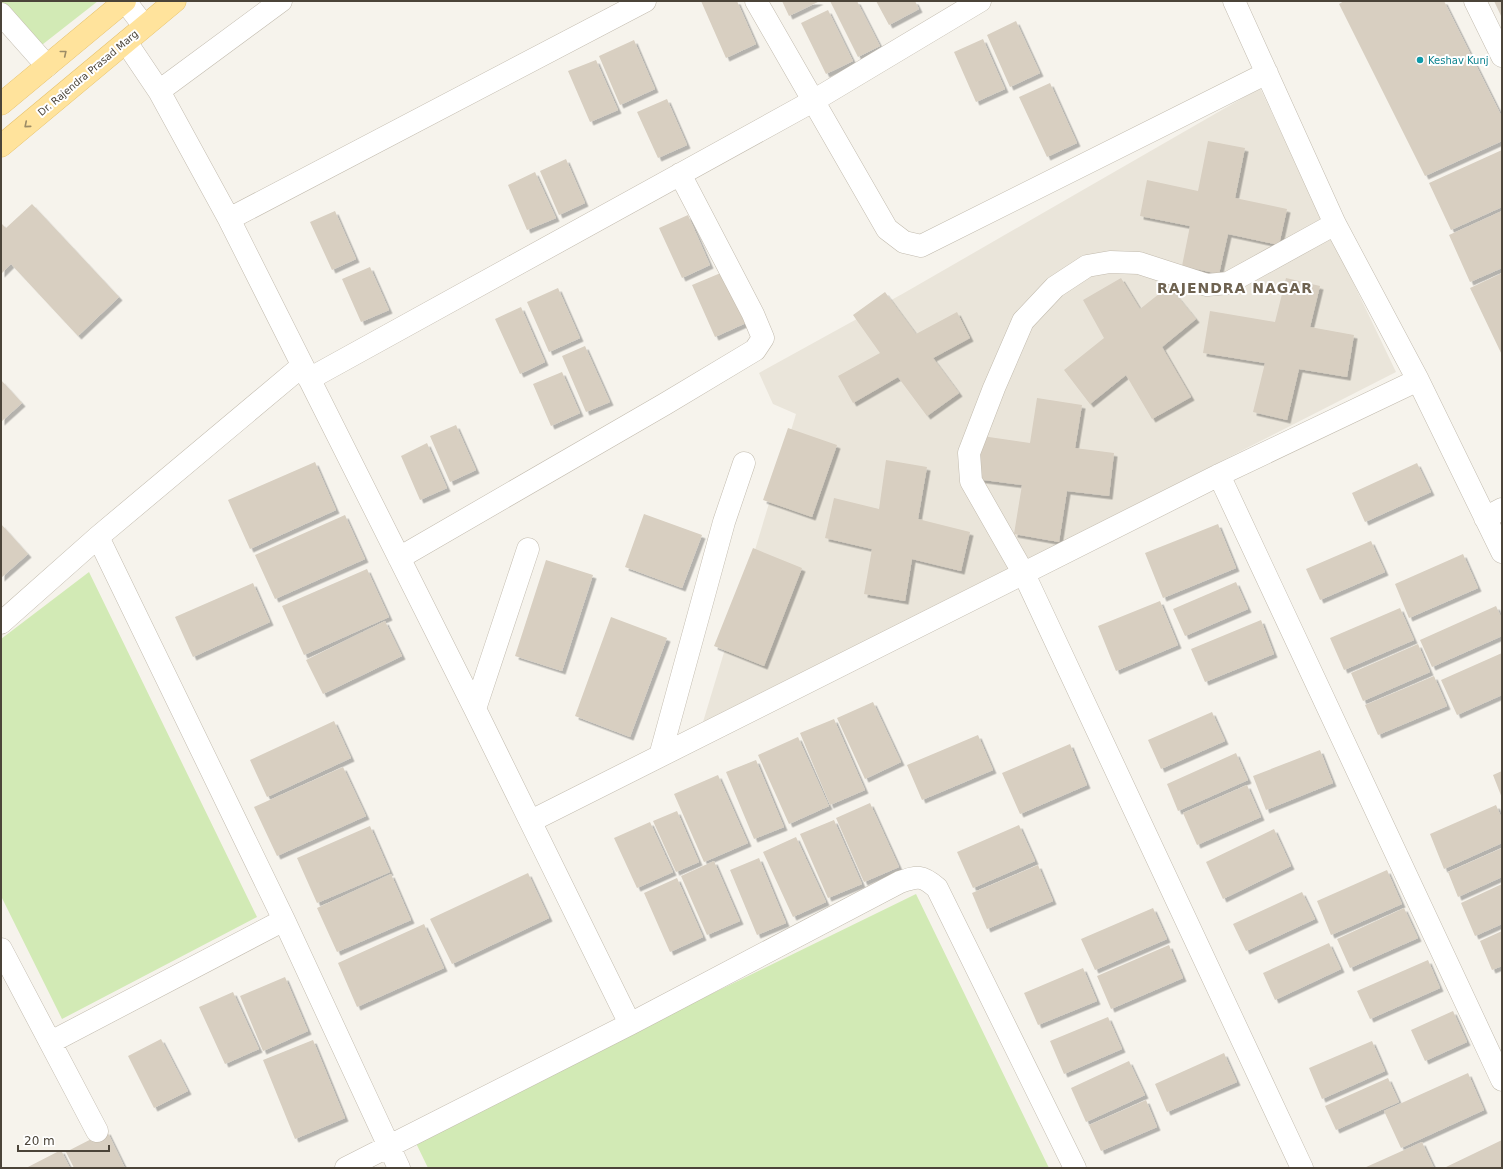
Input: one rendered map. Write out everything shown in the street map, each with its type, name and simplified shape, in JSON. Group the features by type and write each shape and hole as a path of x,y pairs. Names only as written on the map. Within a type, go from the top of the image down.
{"main road":[{"path":"1,104 125,1"},
{"name":"Dr. Rajendra Prasad Marg","path":"1,146 175,1"}],"street":[{"path":"125,1 149,22"},
{"path":"140,1 149,22"},
{"path":"159,91 281,1"},
{"path":"229,219 645,1"},
{"path":"756,1 887,229 904,242 921,246 1267,73"},
{"path":"1,623 98,537 306,372 680,174 813,101 980,1"},
{"path":"1234,1 1335,224 1418,380 1493,514 1502,552"},
{"path":"1475,1 1502,56"},
{"path":"1,14 47,66"},
{"path":"126,42 159,91 229,219 531,821 630,1024"},
{"path":"399,558 755,350 763,338 753,314 680,174"},
{"path":"1302,1168 1024,574 971,481 968,453 1023,322 1055,287 1087,266 1110,262 1139,263 1207,285 1228,283 1335,224"},
{"path":"531,821 1219,475 1418,380"},
{"path":"660,756 724,522 744,463"},
{"path":"1219,475 1502,1080"},
{"path":"98,537 284,920 399,1168"},
{"path":"475,709 528,549"},
{"path":"346,1168 630,1024 900,882 914,877 927,880 937,888 1075,1168"},
{"path":"51,1042 284,920"},
{"path":"1,949 97,1131"}],"shaded area":[{"path":"1260,88 1396,372 941,604 703,722 796,414 773,404 759,373 904,293"}],"green space":[{"path":"1,1 98,1 38,48 1,5"},
{"path":"89,572 257,917 62,1019 1,896 1,639"},
{"path":"916,894 1049,1168 428,1168 414,1139"}],"building":[{"path":"701,1 737,1 756,44 726,58"},
{"path":"782,1 820,1 789,16"},
{"path":"830,1 857,1 880,46 858,57"},
{"path":"876,1 915,1 919,9 889,25"},
{"name":"Keshav Kunj","path":"1344,1 1444,1 1502,117 1502,141 1425,176 1339,4"},
{"path":"1494,1 1502,1 1502,18"},
{"path":"828,10 853,61 826,74 801,23"},
{"path":"1016,21 1040,73 1010,87 987,35"},
{"path":"983,39 1005,89 976,102 954,52"},
{"path":"634,40 655,89 620,105 599,56"},
{"path":"596,60 618,110 590,122 568,71"},
{"path":"1050,83 1077,143 1047,157 1019,97"},
{"path":"667,99 687,145 658,158 637,112"},
{"path":"1208,141 1245,148 1235,198 1287,209 1279,245 1228,234 1219,274 1182,266 1190,226 1140,216 1147,180 1198,191"},
{"path":"1502,150 1502,207 1451,230 1429,183"},
{"path":"566,159 585,203 559,215 540,171"},
{"path":"535,172 556,218 527,230 508,185"},
{"path":"32,204 119,297 78,336 11,264 1,274 1,223 6,228"},
{"path":"335,211 356,259 332,270 310,222"},
{"path":"1502,211 1502,268 1470,282 1449,235"},
{"path":"688,215 710,265 682,278 659,228"},
{"path":"370,267 389,310 361,322 342,279"},
{"path":"723,272 746,323 715,337 692,285"},
{"path":"1502,273 1502,355 1470,288"},
{"path":"1121,278 1140,309 1169,286 1196,319 1162,347 1191,397 1152,419 1126,375 1090,404 1064,370 1104,338 1083,300"},
{"path":"1286,278 1320,286 1310,327 1354,335 1347,377 1299,369 1287,420 1253,412 1265,363 1203,353 1210,311 1275,322"},
{"path":"558,288 580,338 549,352 527,302"},
{"path":"885,292 916,334 957,312 970,338 933,358 959,393 927,416 898,377 853,403 838,376 880,353 853,315"},
{"path":"521,307 545,362 520,374 495,319"},
{"path":"585,346 610,402 586,412 562,356"},
{"path":"562,372 580,413 551,426 533,384"},
{"path":"1,380 22,403 1,422"},
{"path":"1037,398 1082,405 1075,448 1114,453 1109,496 1067,491 1059,542 1014,534 1022,485 976,479 982,436 1030,443"},
{"path":"456,425 476,470 450,482 430,436"},
{"path":"788,428 837,445 812,517 763,500"},
{"path":"427,443 447,488 420,500 401,456"},
{"path":"886,460 927,467 918,519 970,532 961,571 912,559 905,601 864,594 872,549 825,538 834,498 879,509"},
{"path":"315,462 336,510 250,549 228,500"},
{"path":"1417,463 1431,492 1365,522 1352,493"},
{"path":"644,514 702,535 682,588 625,567"},
{"path":"345,515 365,559 275,599 255,555"},
{"path":"1,524 28,554 1,578"},
{"path":"1218,524 1236,568 1163,598 1145,553"},
{"path":"1371,541 1385,572 1320,600 1306,569"},
{"path":"753,548 802,568 764,666 714,646"},
{"path":"1463,554 1478,588 1409,618 1395,584"},
{"path":"546,560 593,575 562,671 515,656"},
{"path":"367,569 389,617 304,655 282,606"},
{"path":"1236,582 1248,609 1185,636 1173,609"},
{"path":"253,583 270,622 193,657 175,617"},
{"path":"1160,601 1178,645 1116,671 1098,626"},
{"path":"1496,606 1502,619 1502,636 1432,667 1420,640"},
{"path":"1400,608 1414,640 1344,670 1330,638"},
{"path":"611,617 667,638 630,737 575,716"},
{"path":"1261,620 1274,654 1205,682 1191,649"},
{"path":"385,621 402,656 323,694 306,660"},
{"path":"1418,644 1430,672 1363,701 1351,673"},
{"path":"1502,653 1502,695 1457,715 1441,680"},
{"path":"1434,676 1447,706 1378,735 1365,705"},
{"path":"873,702 901,762 865,779 837,718"},
{"path":"1212,712 1225,741 1161,769 1148,740"},
{"path":"834,719 865,790 830,805 800,733"},
{"path":"334,721 351,758 267,797 250,760"},
{"path":"978,735 993,770 922,800 907,765"},
{"path":"798,737 829,806 789,824 758,755"},
{"path":"1070,744 1087,785 1020,814 1002,773"},
{"path":"1320,750 1333,783 1266,810 1253,776"},
{"path":"1236,753 1248,780 1178,811 1167,784"},
{"path":"756,760 784,827 754,839 726,772"},
{"path":"343,767 366,816 277,856 254,807"},
{"path":"1502,771 1502,798 1493,775"},
{"path":"718,775 748,843 704,862 674,794"},
{"path":"1247,785 1261,817 1197,845 1183,813"},
{"path":"870,803 899,867 864,882 836,818"},
{"path":"1496,805 1502,819 1502,843 1444,869 1430,834"},
{"path":"677,811 699,862 676,872 653,821"},
{"path":"834,820 862,884 828,898 800,834"},
{"path":"650,822 673,872 637,888 614,838"},
{"path":"1019,825 1035,861 973,888 957,852"},
{"path":"370,826 390,872 317,903 297,858"},
{"path":"1274,829 1291,866 1223,899 1206,862"},
{"path":"796,837 826,902 793,917 763,852"},
{"path":"1502,848 1502,877 1458,897 1448,872"},
{"path":"759,858 786,923 757,935 730,870"},
{"path":"714,861 740,921 707,935 681,876"},
{"path":"1038,865 1053,901 987,929 972,893"},
{"path":"1387,870 1402,904 1331,935 1317,901"},
{"path":"528,873 549,918 452,964 430,919"},
{"path":"391,874 411,920 337,952 317,908"},
{"path":"677,878 703,937 670,952 644,893"},
{"path":"1502,884 1502,924 1475,936 1461,903"},
{"path":"1302,892 1315,919 1246,951 1233,924"},
{"path":"1153,908 1167,939 1095,970 1081,939"},
{"path":"1404,908 1418,938 1350,968 1337,939"},
{"path":"424,924 444,968 357,1007 338,963"},
{"path":"1502,931 1502,966 1492,970 1480,941"},
{"path":"1329,943 1341,969 1275,1000 1263,973"},
{"path":"1169,945 1183,978 1111,1009 1097,976"},
{"path":"1428,960 1440,988 1370,1019 1357,991"},
{"path":"1083,968 1097,1001 1038,1025 1024,993"},
{"path":"285,977 308,1031 263,1051 240,996"},
{"path":"233,992 259,1049 225,1064 199,1007"},
{"path":"1453,1011 1467,1042 1425,1061 1411,1030"},
{"path":"1108,1017 1122,1049 1064,1074 1050,1041"},
{"path":"161,1039 188,1091 154,1108 128,1056"},
{"path":"313,1040 345,1118 295,1139 263,1060"},
{"path":"1372,1041 1385,1071 1322,1099 1309,1068"},
{"path":"1224,1053 1237,1082 1167,1112 1155,1084"},
{"path":"1129,1061 1145,1095 1086,1122 1071,1088"},
{"path":"1468,1073 1484,1110 1401,1148 1384,1111"},
{"path":"1388,1078 1399,1102 1336,1130 1325,1106"},
{"path":"1146,1100 1157,1127 1101,1151 1089,1125"},
{"path":"107,1131 125,1168 74,1168 66,1152"},
{"path":"1502,1140 1502,1168 1444,1168"},
{"path":"1422,1142 1434,1168 1364,1168"},
{"path":"61,1150 70,1168 26,1168"}],"place":[{"name":"Keshav Kunj","path":"1420,60"}],"district":[{"name":"RAJENDRA NAGAR","path":"1235,288"}]}
